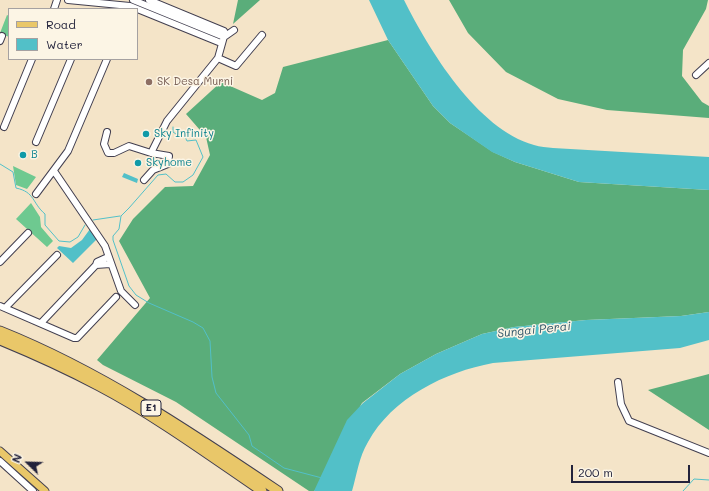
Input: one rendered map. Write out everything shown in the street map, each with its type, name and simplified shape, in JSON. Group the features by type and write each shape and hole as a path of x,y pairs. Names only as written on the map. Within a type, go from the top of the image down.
{"highway":[{"name":"E1","path":"0,331 61,358 108,382 182,426 278,491"},
{"name":"E1","path":"0,340 47,360 99,386 169,429 262,491"}],"main road":[{"path":"0,451 45,491"}],"street":[{"path":"68,0 93,6 131,4 222,40"},
{"path":"149,0 224,31 225,33 218,58 167,121 151,153"},
{"path":"222,40 234,30"},
{"path":"218,58 236,66 262,35"},
{"path":"4,127 32,60"},
{"path":"36,142 71,60"},
{"path":"36,194 68,151 107,60"},
{"path":"696,75 709,63"},
{"path":"107,132 104,144 108,153 114,153 129,146 151,153 168,155 170,162 166,166 153,170 144,180"},
{"path":"54,171 105,246 121,291 135,305"},
{"path":"0,262 28,233"},
{"path":"57,255 3,307 77,338 116,297"},
{"path":"41,324 96,265 97,262 109,260"},
{"path":"618,382 621,404 629,421 709,452"},
{"path":"0,461 33,491"}],"green space":[{"path":"238,0 260,0 233,24"},
{"path":"449,0 708,0 706,9 683,50 682,76 702,102 709,106 709,118 607,110 558,99 506,72 468,33"},
{"path":"7,15 8,37 0,33"},
{"path":"388,40 433,106 450,123 493,152 515,162 579,182 709,190 709,312 681,316 586,320 514,327 482,334 436,354 400,374 362,403 316,489 314,491 309,491 176,402 103,365 97,360 150,298 119,241 133,219 165,187 193,186 210,155 206,137 186,114 221,82 262,100 275,93 283,67"},
{"path":"13,166 36,177 27,189 16,185"},
{"path":"31,203 40,217 41,227 53,241 47,247 16,219"},
{"path":"709,374 709,430 648,390"}],"water":[{"path":"369,0 404,0 427,42 457,85 474,105 493,123 513,136 541,147 709,157 709,190 579,182 515,162 492,152 450,123 433,106 388,40"},
{"path":"124,173 138,179 137,183 122,177"},
{"path":"90,229 97,239 73,263 57,248 59,246 71,248 82,240"},
{"name":"Sungai Perai","path":"709,312 709,340 680,348 493,363 475,367 439,380 405,400 378,426 362,454 352,491 314,491 347,420 363,403 400,374 436,354 482,334 514,327 586,320 681,316"}],"waterway":[{"path":"173,127 173,132 184,135 187,141 196,140 203,157 193,175 183,182 175,182 166,174 158,175 121,216 119,229 113,236 113,240 129,286 136,295 149,303 193,322 203,328 210,341 212,377 216,393 249,435 252,446 284,468 322,478"},
{"path":"0,164 13,172 16,188 27,192 30,195 45,214 45,225 59,241 70,242 78,237 85,225"},
{"path":"93,220 120,216"},
{"path":"683,491 694,479 709,480"}],"place":[{"name":"SK Desa Murni","path":"149,82"},
{"name":"Sky Infinity","path":"146,134"},
{"name":"B","path":"23,155"},
{"name":"Skyhome","path":"138,163"}]}
